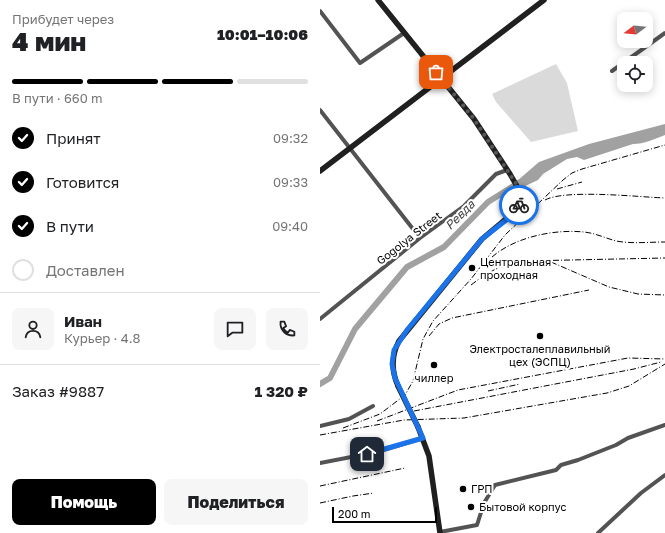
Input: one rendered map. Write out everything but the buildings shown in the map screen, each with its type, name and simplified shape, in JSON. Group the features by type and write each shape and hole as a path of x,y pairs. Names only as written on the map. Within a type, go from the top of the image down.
{"main road":[{"path":"378,0 474,119 522,193 520,204 513,214 482,239 399,341 394,350 392,364 398,386 423,438 429,456 439,533"},
{"path":"320,171 544,0"}],"street":[{"path":"320,11 360,63 404,33"},
{"path":"612,71 665,33"},
{"path":"320,110 351,147 420,238"},
{"name":"Gogolya Street","path":"320,319 420,238 464,206 496,174 509,172"},
{"path":"320,426 349,419 373,406"},
{"path":"439,533 477,525 484,504 495,485 556,470 561,465 616,446 628,438 664,428"},
{"path":"320,463 377,452 423,438"},
{"path":"598,533 641,493 665,475"}],"shaded area":[{"path":"556,64 567,83 578,131 531,142 496,102 492,94"},
{"path":"665,124 665,135 584,160 577,157 567,159 543,174 538,180 521,188 517,181 539,162 589,144"}],"waterway":[{"name":"Ревда","path":"320,384 330,378 355,329 407,267 444,247 488,202 520,182"}],"railway":[{"path":"343,428 380,414 405,395 413,381 423,339 433,321 471,279 505,235 563,180 572,173 582,169 665,145"},
{"path":"557,189 582,182"},
{"path":"545,200 555,197 585,194 665,198"},
{"path":"492,257 512,244 548,233 572,231 596,234 622,242 665,242"},
{"path":"471,285 496,269 508,264 523,261 665,258"},
{"path":"551,262 609,287 638,294 665,295"},
{"path":"429,336 439,324 452,318 589,290"},
{"path":"377,421 458,390 628,358 665,359"},
{"path":"414,411 634,369 661,362"},
{"path":"320,435 404,420 464,418 607,393 629,386 665,364"},
{"path":"488,391 520,384"},
{"path":"320,486 405,468"},
{"path":"320,503 374,493"}],"way so far":[{"path":"436,72 474,119 519,188 522,193 519,205"}],"place":[{"name":"Центральная проходная","path":"472,268"},
{"name":"Электросталеплавильный цех (ЭСПЦ)","path":"540,336"},
{"name":"чиллер","path":"434,365"},
{"name":"ГРП","path":"463,489"},
{"name":"Бытовой корпус","path":"471,507"}],"route":[{"path":"367,454 423,438 395,378 392,364 394,350 407,330 482,239 510,217 519,205"}]}
